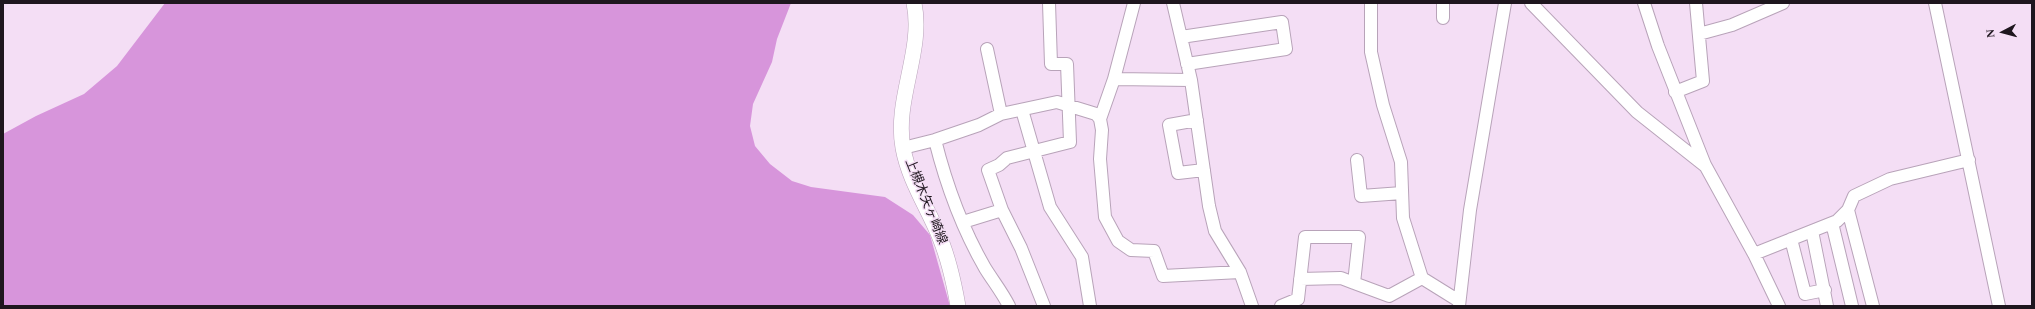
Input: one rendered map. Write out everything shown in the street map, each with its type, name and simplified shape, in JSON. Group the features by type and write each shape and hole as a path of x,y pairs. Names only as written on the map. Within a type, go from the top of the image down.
{"main road":[{"name":"上槻木矢ヶ崎線","path":"914,3 914,48 909,67 901,119 903,148 912,176 940,237 950,266 958,306"}],"street":[{"path":"1044,306 1021,248 1002,210 988,170 999,165 1007,158 1070,142 1070,106 1067,64 1050,64 1049,3"},
{"path":"1100,119 1114,79 1134,3"},
{"path":"1173,3 1191,80 1204,170 1215,231 1240,272 1252,306"},
{"path":"1371,3 1371,52 1384,105 1402,162 1404,218 1422,278 1459,303 1470,210 1505,3"},
{"path":"1443,3 1444,18"},
{"path":"1531,3 1637,112 1705,165"},
{"path":"1644,3 1675,92 1705,165 1754,254 1779,306"},
{"path":"1675,92 1703,81 1696,3"},
{"path":"1699,34 1732,25 1782,3"},
{"path":"1935,3 1999,306"},
{"path":"1181,37 1282,22 1286,49 1187,64"},
{"path":"987,49 1001,114"},
{"path":"1114,79 1191,80"},
{"path":"903,148 934,140 979,125 1001,114 1057,102 1096,114 1100,119 1102,130 1100,159 1105,217 1118,242 1131,250 1154,251 1162,276 1240,272"},
{"path":"1022,110 1050,207 1082,258 1090,306"},
{"path":"1197,120 1169,125 1178,173 1204,170"},
{"path":"934,140 953,201 962,222 985,268 1003,292 1009,306"},
{"path":"1357,160 1360,196 1402,193"},
{"path":"1754,254 1838,221 1848,210 1854,196 1890,179 1969,160"},
{"path":"962,222 1002,210"},
{"path":"1848,210 1873,306"},
{"path":"1832,223 1852,306"},
{"path":"1812,231 1827,306"},
{"path":"1280,306 1298,299 1305,236 1359,237 1354,283"},
{"path":"1791,239 1804,294 1824,290"},
{"path":"1822,275 1843,271"},
{"path":"1300,279 1341,278 1388,296 1422,278"}],"shaded area":[{"path":"165,3 791,3 777,39 772,62 753,104 750,126 755,146 770,164 792,181 811,187 885,197 913,215 930,235 950,306 3,306 3,134 36,116 84,94 117,66"}]}
